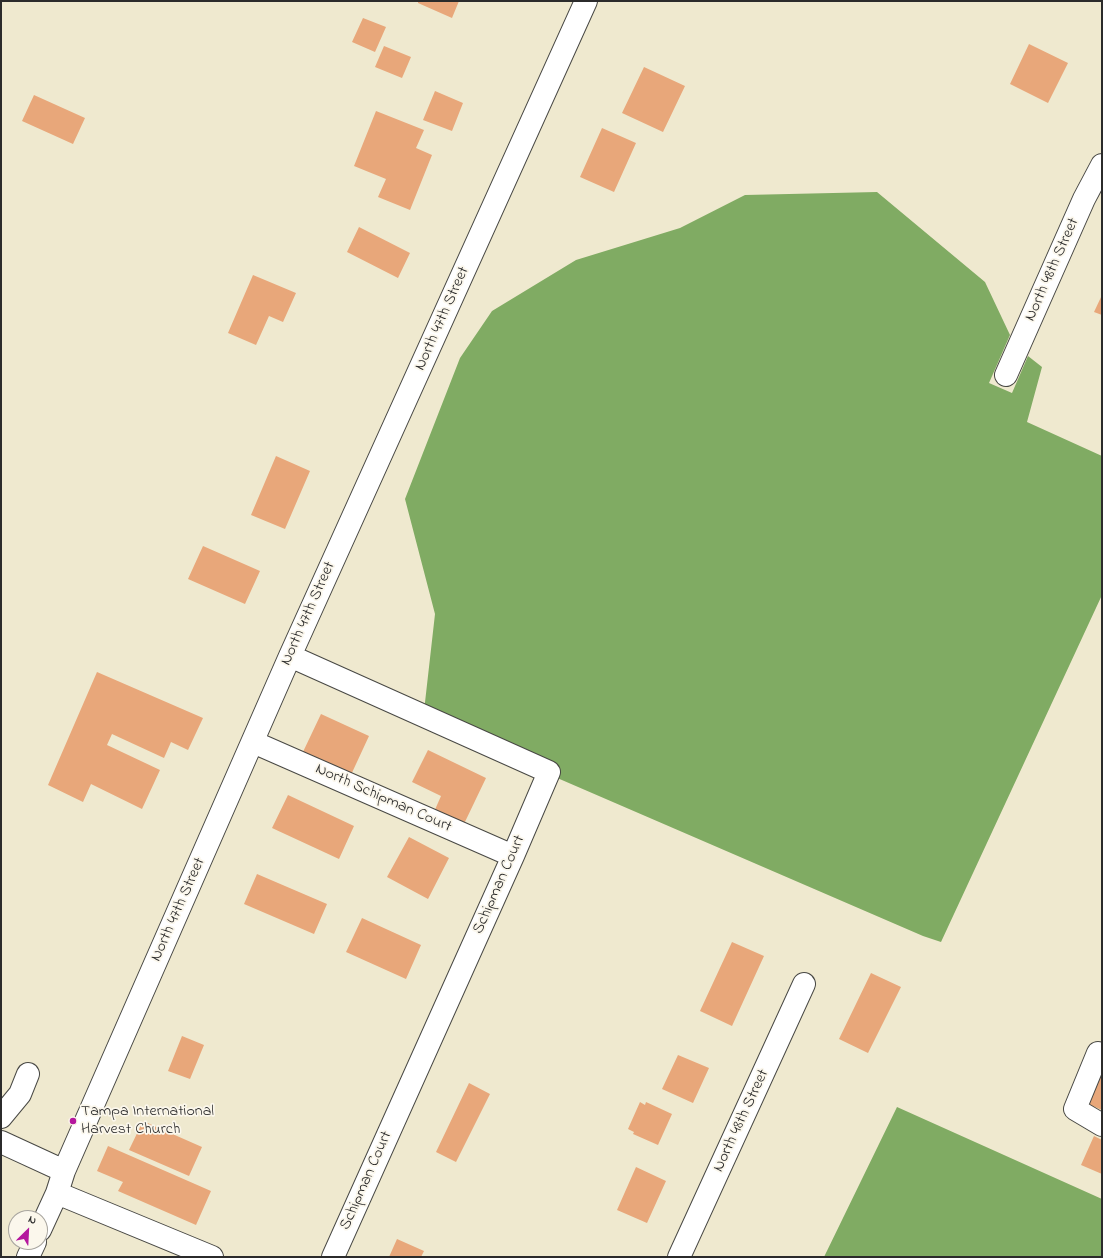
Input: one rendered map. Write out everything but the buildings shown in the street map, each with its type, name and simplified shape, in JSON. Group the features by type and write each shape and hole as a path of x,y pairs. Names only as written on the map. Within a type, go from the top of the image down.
{"street":[{"name":"North 47th Street","path":"48,1213 57,1193 64,1171 290,656 586,1"},
{"name":"North 48th Street","path":"1006,376 1084,199 1102,165"},
{"name":"Schipman Court","path":"290,656 549,772 513,856 333,1257"},
{"name":"North Schipman Court","path":"252,742 513,856"},
{"name":"North 48th Street","path":"679,1257 804,984"},
{"path":"1098,1054 1075,1109 1102,1125"},
{"path":"1,1117 20,1094 28,1074"},
{"path":"1,1142 64,1171"},
{"path":"57,1193 212,1257"}],"green space":[{"path":"877,192 985,282 1010,335 989,383 1012,393 1028,356 1042,367 1027,422 1102,456 1102,595 941,942 923,936 423,720 435,614 405,499 460,358 492,311 576,260 680,228 745,195"},
{"path":"897,1107 1102,1199 1102,1257 824,1257"}],"place":[{"name":"Tampa International Harvest Church","path":"73,1121"}]}
